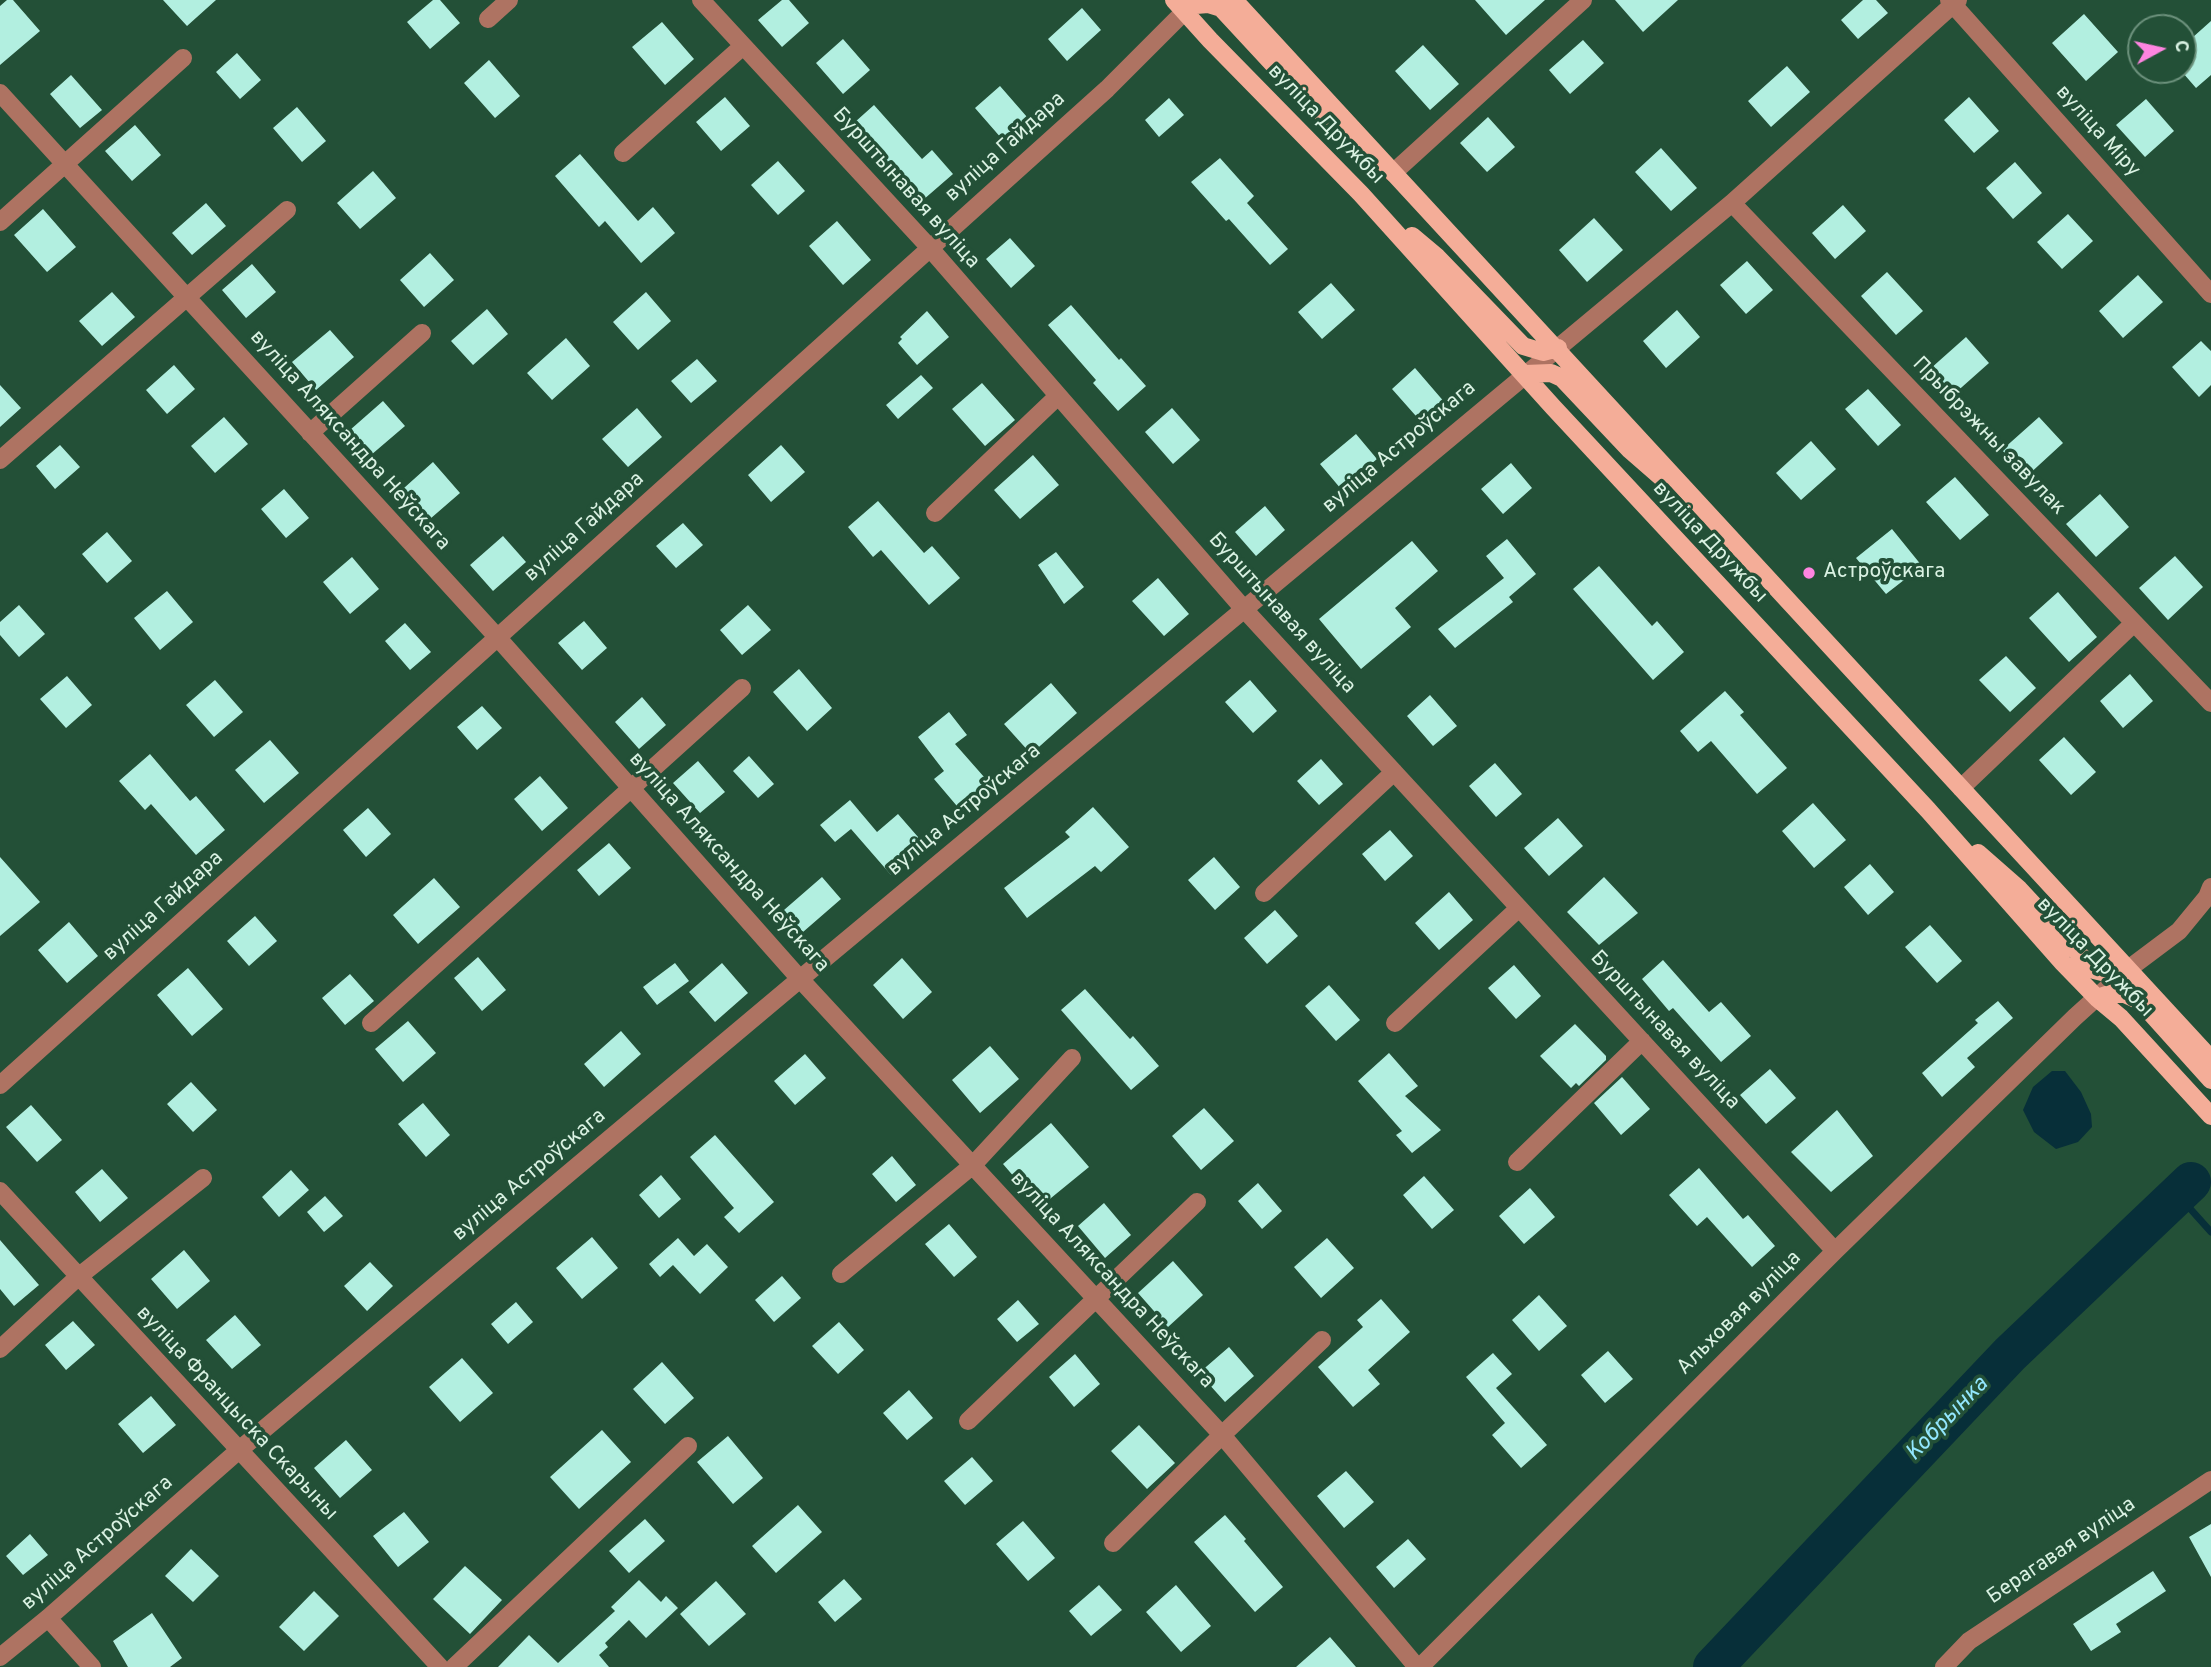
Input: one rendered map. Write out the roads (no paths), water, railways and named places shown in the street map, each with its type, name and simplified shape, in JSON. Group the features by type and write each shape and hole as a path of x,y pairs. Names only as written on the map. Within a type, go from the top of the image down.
{"main road":[{"name":"вуліца Дружбы","path":"1234,0 1529,321 1558,348 1724,533 2211,1059"},
{"name":"вуліца Дружбы","path":"1185,4 1525,374 1552,407 1928,810 2063,963 2121,1018 2211,1116"},
{"path":"1185,4 1208,4 1221,8 1310,104 1375,154"},
{"path":"1361,194 1437,257 1523,346 1543,352 1558,348"},
{"path":"1525,374 1551,373 1562,378 1630,450 1724,533"},
{"path":"1928,810 2019,889 2094,970 2114,975 2127,970"},
{"path":"2097,998 2109,994 2124,994 2140,1001 2211,1080"}],"street":[{"path":"488,19 509,0"},
{"name":"Бурштынавая вуліца","path":"701,0 929,247 1243,608 1835,1251"},
{"path":"1393,173 1583,0"},
{"name":"вуліца Астроўскага","path":"0,1657 238,1451 800,979 1732,203 1954,2"},
{"name":"вуліца Міру","path":"1954,2 2211,294"},
{"name":"вуліца Гайдара","path":"0,1085 1107,89 1185,4"},
{"path":"623,153 743,46"},
{"path":"0,222 183,58"},
{"name":"вуліца Аляксандра Неўскага","path":"0,93 498,638 800,979 1222,1435 1418,1667"},
{"name":"Прыбрэжны завулак","path":"1732,203 2211,703"},
{"path":"0,460 287,210"},
{"path":"310,433 422,332"},
{"path":"935,513 1058,396"},
{"path":"1961,788 2134,623"},
{"path":"371,1023 742,688"},
{"path":"1264,893 1394,772"},
{"path":"2097,998 2127,970 2179,931 2207,897 2211,887"},
{"path":"1395,1023 1519,908"},
{"name":"Альховая вуліца","path":"1418,1667 1835,1251 2097,998"},
{"path":"1517,1162 1642,1041"},
{"path":"841,1274 973,1165 1072,1058"},
{"path":"0,1349 78,1277 203,1178"},
{"name":"вуліца Францыска Скарыны","path":"0,1191 440,1667"},
{"path":"968,1421 1197,1202"},
{"path":"1113,1544 1322,1340"},
{"path":"454,1667 688,1446"},
{"name":"Берагавая вуліца","path":"1944,1667 1969,1641 2211,1480"},
{"path":"48,1618 92,1667"}],"water":[{"path":"2052,1071 2065,1071 2081,1092 2091,1114 2092,1127 2078,1142 2056,1149 2034,1132 2023,1110 2033,1087"}],"waterway":[{"name":"Кобрынка","path":"1713,1667 2010,1354 2191,1182"},
{"path":"2177,1194 2211,1232"}],"place":[{"name":"Астроўскага","path":"1809,573"}]}
